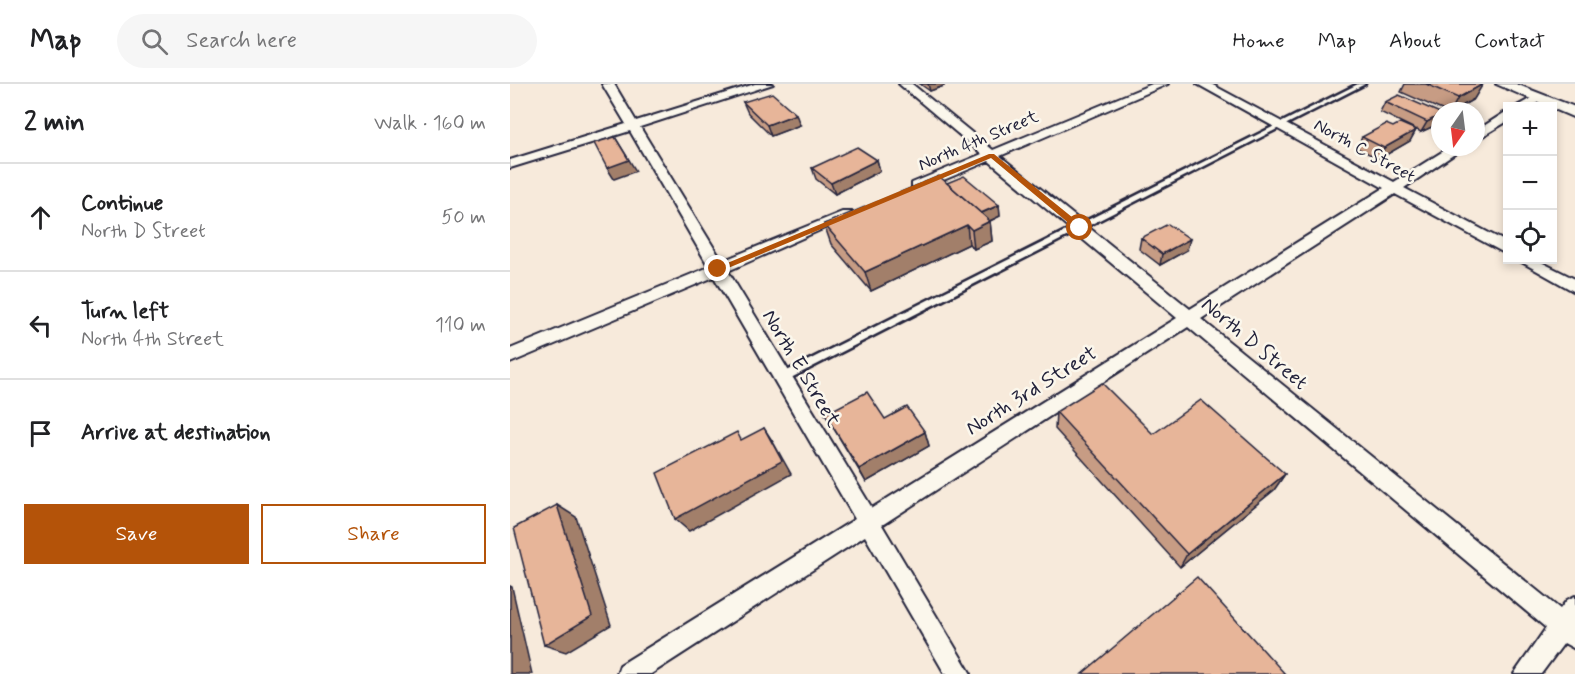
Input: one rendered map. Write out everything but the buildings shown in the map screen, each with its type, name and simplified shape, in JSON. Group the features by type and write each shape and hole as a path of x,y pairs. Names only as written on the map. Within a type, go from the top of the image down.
{"street":[{"name":"North E Street","path":"609,84 959,674"},
{"path":"510,164 767,84"},
{"name":"North D Street","path":"905,84 1190,318 1571,623"},
{"name":"North 4th Street","path":"904,192 1162,84"},
{"name":"North C Street","path":"1203,84 1503,247"},
{"path":"1503,84 1575,113"},
{"path":"1530,102 1551,88"},
{"path":"1485,130 1503,119"},
{"name":"North 3rd Street","path":"629,674 1445,156"},
{"path":"510,356 860,210"},
{"path":"1534,264 1575,286"},
{"path":"1526,674 1571,623"}],"lane":[{"path":"782,378 1362,84"}],"route":[{"path":"718,269 992,155 1080,228"}]}
